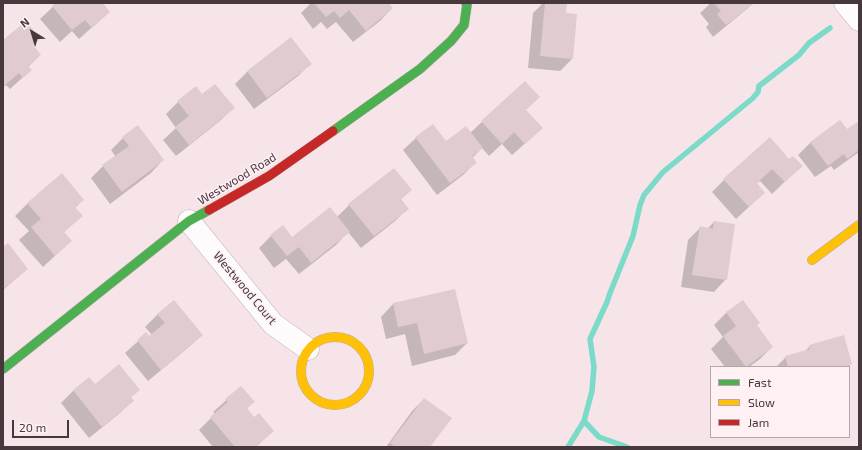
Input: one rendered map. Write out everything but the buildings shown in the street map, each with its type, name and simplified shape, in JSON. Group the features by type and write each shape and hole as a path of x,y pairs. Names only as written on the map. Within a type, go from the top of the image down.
{"street":[{"name":"Westwood Road","path":"3,369 189,221 269,176 420,69 451,41 464,25 466,3"},
{"path":"845,3 859,20"},
{"name":"Westwood Court","path":"189,221 273,324 308,349"},
{"path":"812,260 859,225"},
{"path":"337,337 348,339 357,345 364,354 368,364 366,385 360,394 350,401 339,405 328,404 317,400 308,393 302,383 300,371 302,360 308,349 316,342 326,338 337,337"}],"waterway":[{"path":"568,447 584,421 592,391 594,367 590,339 607,302 633,236 640,205 644,195 663,172 753,98 758,92 759,86 799,55 809,43 830,28"},
{"path":"584,421 599,437 627,447"}],"traffic: fast":[{"path":"333,131 420,69 451,41 464,25 466,3"},
{"path":"3,369 189,221 209,210"}],"traffic: slow":[{"path":"812,260 859,225"},
{"path":"335,337 348,340 359,347 366,358 369,371 366,384 359,395 348,402 335,405 322,402 311,395 304,384 301,371 304,358 311,347 322,340 335,337"}],"traffic: jam":[{"path":"209,210 269,176 333,131"}]}
